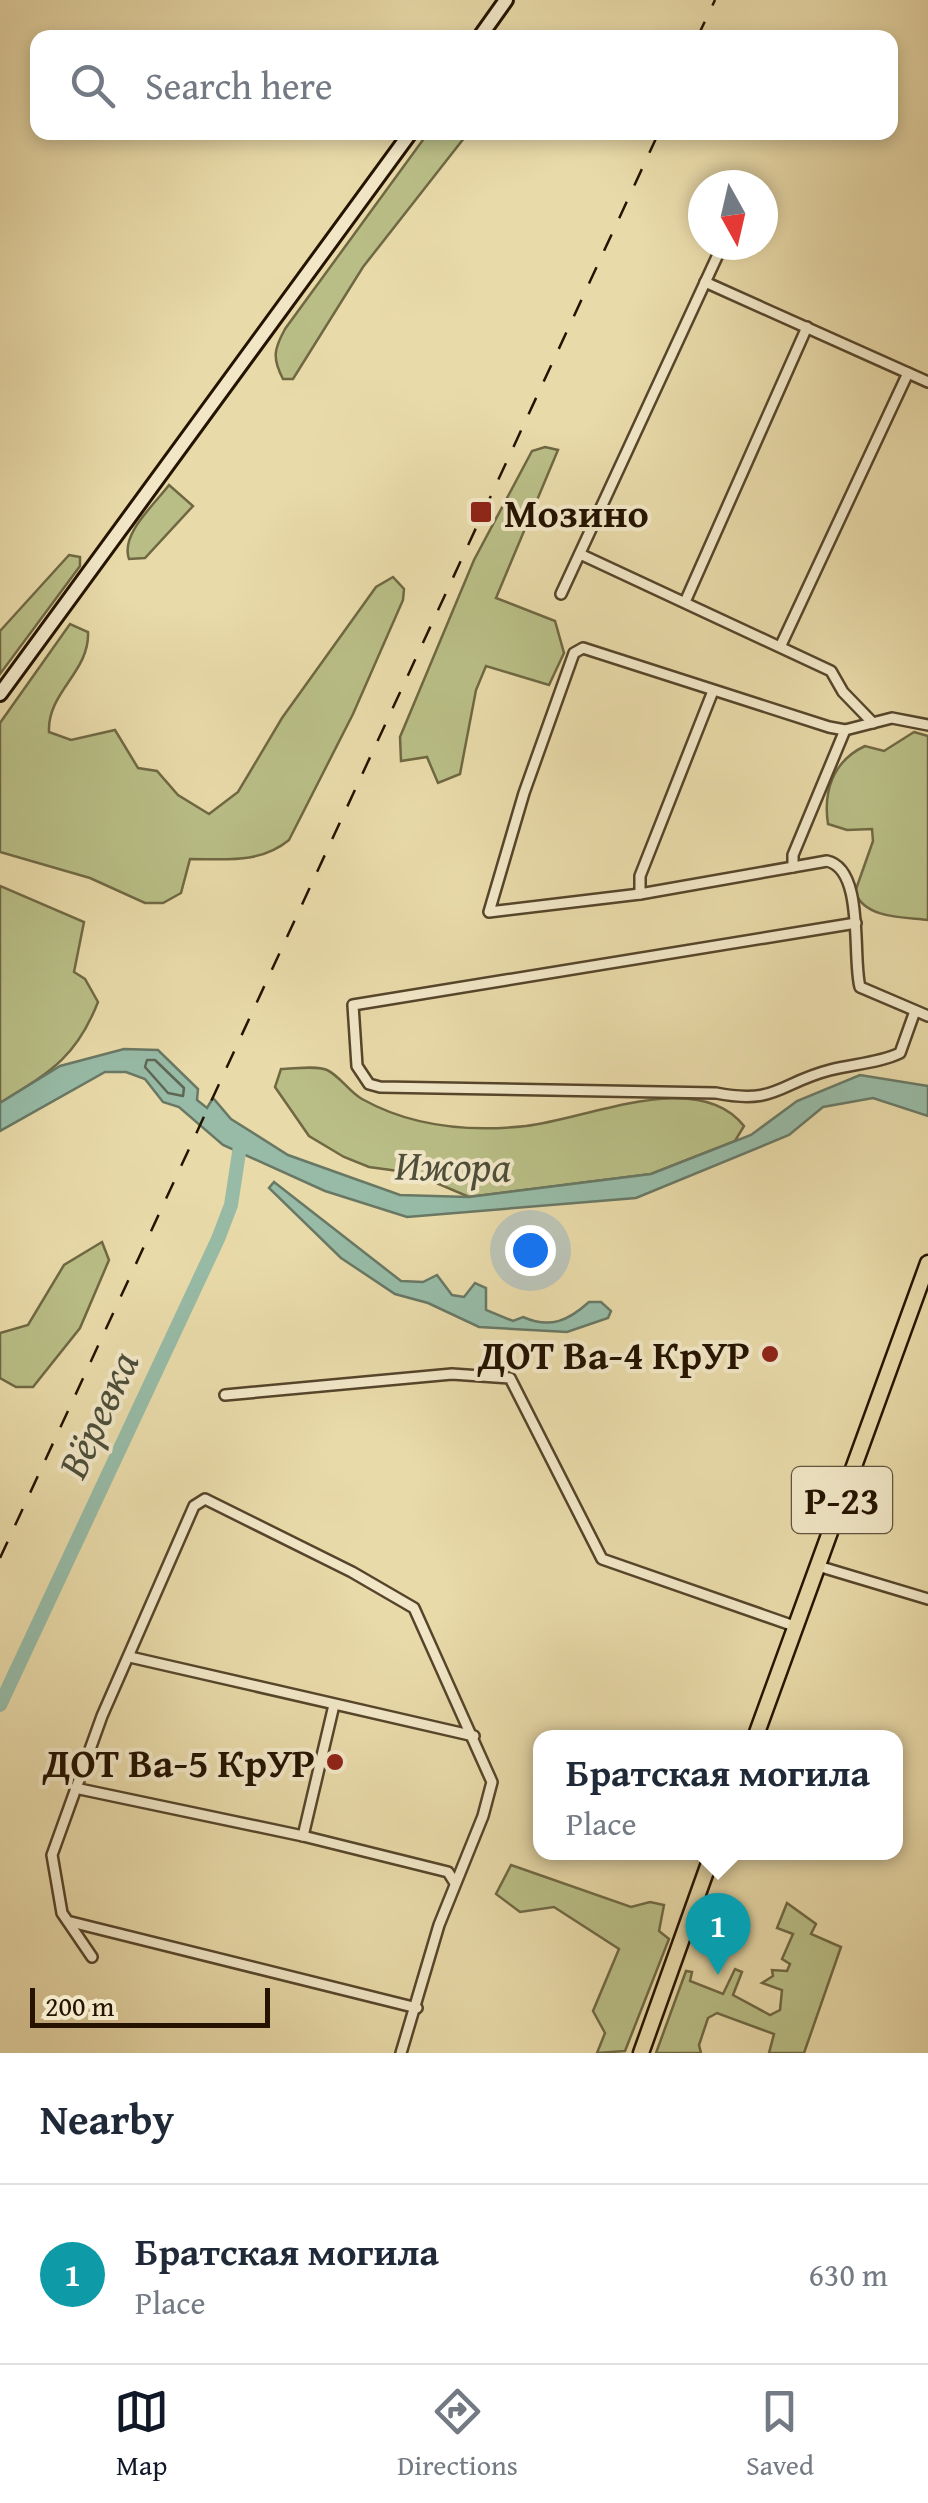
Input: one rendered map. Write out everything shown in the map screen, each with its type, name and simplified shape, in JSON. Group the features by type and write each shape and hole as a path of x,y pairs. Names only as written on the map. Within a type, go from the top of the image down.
{"main road":[{"name":"Р-23","path":"758,1730 928,1263"},
{"path":"641,2053 710,1860"}],"street":[{"path":"485,30 506,0"},
{"path":"0,694 405,140"},
{"path":"561,594 715,260"},
{"path":"705,282 928,382"},
{"path":"685,602 807,327"},
{"path":"781,645 908,373"},
{"path":"580,554 831,671 843,692 873,723"},
{"path":"928,726 892,718 845,730 583,648 574,654 490,912 640,894 836,863 844,871 856,923 860,987 928,1016"},
{"path":"640,894 640,876 713,691"},
{"path":"793,867 792,855 845,730"},
{"path":"856,923 354,1005 356,1066 368,1084 380,1087 716,1094 752,1099 791,1088 823,1071 900,1053 915,1011"},
{"path":"225,1395 452,1374 510,1378 602,1559 794,1626"},
{"path":"402,2053 417,2008 455,1883 483,1816 492,1782 414,1608 352,1572 205,1499 194,1506 75,1788 52,1854 62,1914 71,1922 417,2008"},
{"path":"818,1566 928,1599"},
{"path":"130,1656 474,1736"},
{"path":"304,1836 334,1705"},
{"path":"75,1788 304,1836 448,1872 455,1883"},
{"path":"71,1922 72,1932 92,1957"}],"green space":[{"path":"423,140 463,140 363,267 293,379 283,379 277,365 278,342"},
{"path":"545,447 558,450 496,598 555,621 564,653 549,685 486,666 476,690 460,774 438,783 427,757 401,761 400,737 474,560 532,451"},
{"path":"169,485 193,506 145,558 129,559 129,540 134,530"},
{"path":"69,555 80,557 80,566 0,674 0,631"},
{"path":"393,577 404,589 403,600 353,714 289,840 278,848 254,857 190,859 181,893 163,903 145,903 90,878 0,852 0,723 70,624 88,632 87,646 55,705 49,732 71,740 115,730 138,768 157,771 178,795 209,814 238,792 282,718 376,587"},
{"path":"914,732 928,736 928,920 886,915 860,901 855,892 873,841 872,829 847,830 828,824 827,812 829,789 845,760 865,746 884,751"},
{"path":"0,886 84,922 74,972 85,979 98,1002 71,1050 0,1103"},
{"path":"281,1069 327,1070 357,1096 381,1108 442,1125 526,1126 671,1098 699,1100 724,1109 744,1126 735,1141 651,1174 469,1197 413,1173 369,1167 309,1136 275,1087"},
{"path":"102,1242 109,1260 80,1328 33,1387 16,1387 0,1378 0,1333 28,1325 64,1265"},
{"path":"511,1865 631,1907 650,1902 664,1905 659,1931 669,1939 625,2051 597,2053 605,2033 593,2011 619,1949 554,1907 520,1912 496,1894"},
{"path":"787,1903 816,1924 811,1934 841,1947 804,2053 769,2053 774,2034 717,2013 708,2018 699,2045 701,2053 656,2053 686,1971 692,1972 690,1981 723,1994 735,1969 742,1972 733,1995 770,2015 780,2010 782,1990 762,1983 773,1976 772,1970 787,1971 790,1964 782,1959 793,1934 777,1928"}],"water":[{"name":"Ижора","path":"124,1049 158,1050 198,1089 197,1100 207,1108 213,1098 231,1119 288,1155 400,1195 469,1197 651,1174 751,1135 797,1101 860,1075 928,1086 928,1116 873,1098 823,1107 789,1135 636,1198 407,1217 325,1191 223,1145 179,1107 163,1102 145,1079 126,1072 105,1072 0,1131 0,1103 60,1066"},
{"path":"274,1182 401,1281 423,1282 437,1275 452,1295 464,1297 475,1283 486,1288 486,1310 513,1321 523,1317 558,1321 589,1302 601,1302 611,1311 608,1318 567,1332 479,1327 428,1303 395,1294 341,1258 269,1188"}],"waterway":[{"name":"Вёревка","path":"0,1705 218,1239 231,1205 240,1146"}],"railway":[{"path":"701,30 715,0"},
{"path":"0,1558 655,140"}],"place":[{"name":"Мозино","path":"481,512"},
{"name":"ДОТ Ва-4 КрУР","path":"770,1354"},
{"name":"ДОТ Ва-5 КрУР","path":"335,1762"},
{"name":"Братская могила","path":"718,1975"}]}
